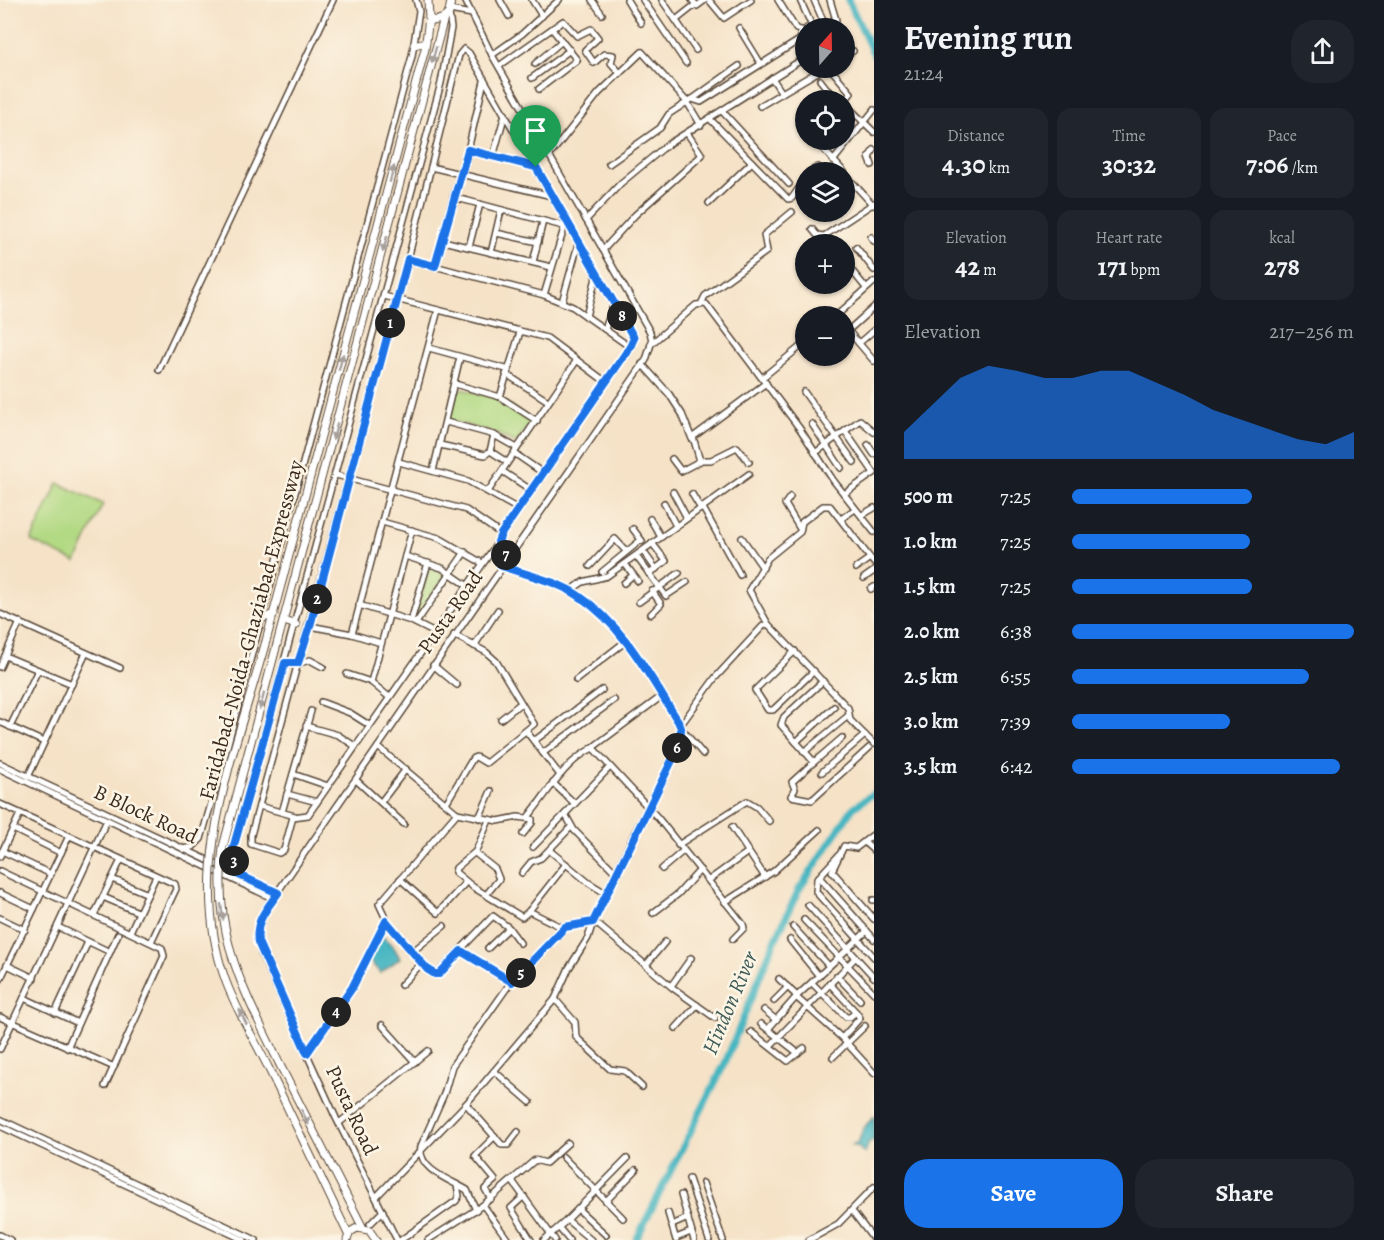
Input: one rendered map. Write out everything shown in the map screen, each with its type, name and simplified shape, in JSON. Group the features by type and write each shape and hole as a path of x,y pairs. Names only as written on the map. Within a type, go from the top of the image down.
{"main road":[{"name":"Faridabad-Noida-Ghaziabad Expressway","path":"367,1226 280,1065 237,976 227,944 221,906 221,875 223,848 451,0"},
{"name":"Faridabad-Noida-Ghaziabad Expressway","path":"347,1237 225,980 212,922 210,854 216,822 274,614 426,42 428,4"},
{"path":"429,18 434,21 447,14"},
{"path":"414,45 426,42"},
{"path":"261,619 274,614"},
{"path":"284,621 296,625"},
{"path":"347,1237 357,1228 367,1226 376,1240"}],"street":[{"path":"159,370 333,0"},
{"path":"183,849 193,847 201,839 414,45 419,10 418,0 428,4"},
{"path":"465,0 492,55 650,332 651,344"},
{"path":"532,0 542,16"},
{"path":"492,55 506,47 559,0"},
{"path":"592,0 602,14"},
{"path":"627,0 641,23"},
{"path":"643,0 686,63"},
{"path":"662,0 696,50"},
{"path":"676,20 693,2 707,0 724,18 751,0"},
{"path":"778,0 795,29"},
{"path":"800,0 804,18"},
{"path":"814,0 822,18"},
{"path":"830,0 837,18"},
{"path":"502,1 509,16"},
{"path":"237,874 233,849 296,625 441,84 451,28 447,14 472,14"},
{"path":"499,66 562,21 577,36 591,29 598,38 585,50 594,63 604,54 613,55 611,63 620,73"},
{"path":"739,28 761,64"},
{"path":"539,89 577,60 552,29"},
{"path":"535,64 562,41"},
{"path":"694,98 701,102 795,43"},
{"path":"532,78 570,50"},
{"path":"259,806 295,816 306,816 468,586 501,534 634,341 579,241 566,224 536,167 469,53 461,51 310,626 249,841 253,846 282,852 295,816"},
{"path":"550,155 599,93 642,52 687,102 700,125"},
{"path":"586,220 621,183 667,145 795,64"},
{"path":"609,164 660,128 666,117 739,66"},
{"path":"772,78 782,93"},
{"path":"760,106 807,78"},
{"path":"838,78 848,90"},
{"path":"820,80 828,90"},
{"path":"435,266 459,175 468,150 484,81"},
{"path":"824,150 833,161 874,110"},
{"path":"722,111 789,184"},
{"path":"855,113 874,131"},
{"path":"493,157 505,114"},
{"path":"710,119 789,200 795,192"},
{"path":"603,250 635,215 702,155 687,133"},
{"path":"468,150 536,167"},
{"path":"872,165 869,157 874,150"},
{"path":"709,203 752,162"},
{"path":"431,167 552,196"},
{"path":"812,229 817,235 824,236 874,205 855,185"},
{"path":"453,197 543,221 566,224"},
{"path":"469,247 480,204"},
{"path":"491,253 501,210"},
{"path":"651,344 702,302 705,296 767,251 764,235 792,212"},
{"path":"533,262 543,221"},
{"path":"544,295 566,224"},
{"path":"496,233 538,242"},
{"path":"443,241 551,267"},
{"path":"562,302 579,241"},
{"path":"856,247 874,270"},
{"path":"408,259 544,295 562,302 630,347"},
{"path":"586,316 597,274"},
{"path":"855,274 866,288"},
{"path":"847,306 874,282"},
{"path":"384,296 547,338 606,382"},
{"path":"702,302 764,380 844,494 874,532"},
{"path":"605,329 614,303"},
{"path":"855,324 874,307"},
{"path":"352,634 438,310"},
{"path":"859,343 874,330"},
{"path":"500,396 520,332"},
{"path":"855,338 874,361"},
{"name":"Pusta Road","path":"396,1240 339,1123 258,942 259,922 433,665 642,364 651,344"},
{"path":"429,348 506,371 548,401"},
{"path":"692,439 795,352"},
{"path":"433,471 460,357"},
{"path":"489,490 577,360"},
{"path":"642,364 669,394 682,414 700,460"},
{"path":"455,384 500,396 537,421"},
{"path":"804,392 854,462"},
{"path":"815,453 861,420 874,432"},
{"path":"446,422 494,435 543,473"},
{"path":"812,424 841,468"},
{"path":"844,494 874,473 846,431"},
{"path":"440,446 485,455 490,452 494,435"},
{"path":"868,445 874,454"},
{"path":"672,459 681,471 700,460 711,460 737,447 749,462"},
{"path":"490,452 507,462"},
{"path":"399,462 468,481 489,490 518,509"},
{"path":"502,471 531,490"},
{"path":"570,591 583,582 604,578 749,474"},
{"path":"336,475 466,510 501,534"},
{"path":"673,492 687,518"},
{"path":"692,494 740,575"},
{"path":"789,497 785,504 801,530"},
{"path":"664,503 676,526"},
{"path":"804,752 848,716 849,708 768,624 749,590 768,558 801,530 805,519 825,505 841,519 872,561 856,568"},
{"path":"862,515 874,508"},
{"path":"841,519 855,509"},
{"path":"650,519 661,537"},
{"path":"382,522 447,541 482,563"},
{"path":"633,529 647,547 666,560 649,574"},
{"path":"371,682 412,530"},
{"path":"742,538 763,568"},
{"path":"590,566 615,539 626,551"},
{"path":"602,572 641,540"},
{"path":"498,542 508,557"},
{"path":"647,547 656,569"},
{"path":"414,622 465,552"},
{"path":"405,556 450,572 468,586"},
{"path":"636,556 666,596 687,582"},
{"path":"414,622 428,563"},
{"path":"625,564 638,581"},
{"path":"502,566 570,591 584,601 626,641 681,727 704,754"},
{"path":"864,578 874,571"},
{"path":"639,602 658,586 679,573"},
{"path":"624,583 633,575"},
{"path":"651,614 661,604 652,591"},
{"path":"359,605 414,622 435,633"},
{"path":"474,646 498,610"},
{"path":"0,614 120,668"},
{"path":"0,667 20,622"},
{"path":"376,1197 466,1104 555,999 569,968 586,942 593,922 680,744 681,727 715,678 763,626 768,624"},
{"path":"310,626 352,634 381,644"},
{"path":"446,803 473,758 476,757 486,763 526,731 534,721 496,661 454,635"},
{"path":"576,680 626,641"},
{"path":"795,651 755,690 768,710 773,710 813,671"},
{"path":"28,777 86,653"},
{"path":"5,657 72,684"},
{"path":"285,663 310,660 323,667"},
{"path":"433,665 457,685"},
{"path":"10,726 38,670"},
{"path":"347,674 371,682 389,697"},
{"path":"814,762 781,725 782,720 823,681"},
{"path":"534,741 602,690"},
{"path":"528,818 560,775 662,696"},
{"path":"543,753 614,700"},
{"path":"321,702 350,713 369,725"},
{"path":"501,719 521,703"},
{"path":"796,742 834,707"},
{"path":"282,812 311,711"},
{"path":"842,738 792,782 795,789 791,796 812,800 872,746 848,716"},
{"path":"0,722 44,742"},
{"path":"306,726 338,735 355,746"},
{"path":"526,731 560,775"},
{"path":"822,772 865,735"},
{"path":"378,747 458,813 489,820 528,818 533,821 523,834"},
{"path":"592,748 648,807 744,925 732,939"},
{"name":"B Block Road","path":"0,763 237,874 276,896"},
{"path":"532,847 610,767"},
{"name":"B Block Road","path":"0,769 276,896"},
{"path":"381,801 406,769"},
{"path":"293,774 328,786"},
{"path":"356,780 404,824"},
{"path":"553,783 574,803"},
{"path":"479,818 491,791"},
{"path":"287,794 317,802"},
{"path":"678,845 747,801 757,807 769,821"},
{"path":"0,804 175,884 177,887 151,942"},
{"path":"20,813 1,853 51,874"},
{"path":"458,813 379,905 385,912 387,921 412,952 436,975 491,917 495,917 509,928 520,942"},
{"path":"565,814 571,827 617,874"},
{"path":"0,1049 107,820"},
{"path":"489,820 475,852 455,870 466,882 522,917 566,864"},
{"path":"522,873 531,862 539,860 571,827"},
{"path":"732,827 765,877"},
{"path":"13,829 61,853"},
{"path":"725,902 765,877 819,830"},
{"path":"874,834 856,848 844,846 832,871 874,919"},
{"path":"0,980 4,967 25,930 69,836"},
{"path":"864,842 874,852"},
{"path":"549,850 607,894"},
{"path":"662,869 683,851"},
{"path":"475,852 495,869 499,876 499,880 486,896"},
{"path":"709,880 748,852"},
{"path":"839,855 819,877 815,886 816,892 856,940 874,957"},
{"path":"94,915 121,860"},
{"path":"653,913 678,894 700,870"},
{"path":"0,871 162,948 164,956 105,1086"},
{"path":"130,932 156,876"},
{"path":"819,877 874,939"},
{"path":"112,879 148,894"},
{"path":"400,879 438,913 466,882"},
{"path":"0,893 34,909"},
{"path":"103,897 138,912"},
{"path":"808,905 874,977"},
{"path":"529,911 565,927 593,922 670,986 715,1018"},
{"path":"0,918 25,930"},
{"path":"804,920 846,967 874,993"},
{"path":"307,1053 352,988 387,921"},
{"path":"412,952 444,926"},
{"path":"58,927 110,952"},
{"path":"420,1152 444,1094 450,1070 512,982 565,927"},
{"path":"793,927 829,966"},
{"path":"488,948 509,928"},
{"path":"768,1029 796,996 867,931"},
{"path":"67,1048 118,934"},
{"path":"790,940 819,976"},
{"path":"55,1013 88,942"},
{"path":"646,965 665,942"},
{"path":"461,951 512,982"},
{"path":"670,986 691,958"},
{"path":"770,1046 806,1006 855,958"},
{"path":"401,985 422,963"},
{"path":"4,967 34,978"},
{"path":"837,976 860,1000"},
{"path":"779,979 842,1038 874,1073"},
{"path":"812,983 847,1018 856,1012"},
{"path":"829,983 856,1012 859,1020 842,1038"},
{"path":"774,1001 788,987"},
{"path":"24,998 78,1023"},
{"path":"555,999 575,1022 576,1036 610,1069 626,1071 642,1087"},
{"path":"676,1028 697,1005"},
{"path":"764,1010 775,1019"},
{"path":"0,1017 114,1067"},
{"path":"760,1024 798,1053"},
{"path":"382,1025 415,1062"},
{"path":"833,1057 848,1045 865,1026"},
{"path":"752,1032 788,1061 804,1048"},
{"path":"339,1123 428,1051"},
{"path":"494,1071 530,1102"},
{"path":"466,1104 502,1145 507,1146 518,1132"},
{"path":"0,1119 256,1240"},
{"path":"0,1126 229,1237 244,1240"},
{"path":"494,1178 475,1154 495,1136"},
{"path":"428,1240 483,1205 513,1182 535,1160 546,1163 568,1143"},
{"path":"420,1152 434,1172 467,1190 476,1210"},
{"path":"563,1157 624,1218"},
{"path":"544,1240 553,1237 559,1228 627,1159"},
{"path":"483,1166 491,1161"},
{"path":"606,1201 636,1170"},
{"path":"491,1199 485,1189 501,1172"},
{"path":"689,1179 709,1240"},
{"path":"513,1182 553,1237"},
{"path":"704,1183 723,1240"},
{"path":"401,1240 456,1201 459,1196 457,1185"},
{"path":"809,1240 816,1239 838,1224 874,1187"},
{"path":"681,1195 694,1240"},
{"path":"524,1196 511,1208 531,1240"},
{"path":"483,1205 508,1240"},
{"path":"578,1209 606,1236"},
{"path":"367,1226 383,1211"},
{"path":"852,1211 873,1238 865,1240"},
{"path":"668,1213 676,1239 691,1232"},
{"path":"672,1225 688,1218"},
{"path":"567,1221 591,1240"},
{"path":"559,1228 569,1240"},
{"path":"0,1235 10,1240"}],"green space":[{"path":"457,388 501,399 532,421 516,443 495,433 448,420"},
{"path":"58,483 103,504 76,562 31,541"},
{"path":"429,567 446,575 414,620"}],"water":[{"path":"382,936 393,946 400,958 381,973 368,960"},
{"path":"874,1116 874,1140 869,1142 865,1154 859,1148 851,1145 858,1143 863,1129"}],"waterway":[{"name":"Hindon River","path":"848,0 874,55"},
{"name":"Hindon River","path":"636,1240 725,1063 769,954 798,891 853,808 874,793"}],"route":[{"path":"468,150 536,167 634,341 501,534 498,542 508,557 502,566 574,593 614,628 626,641 678,721 681,728 680,744 663,782 634,834 593,922 565,927 512,982 461,951 436,975 427,969 397,930 386,921 359,977 307,1053 258,942 257,927 261,916 278,893 237,874 232,856 233,849 285,663 293,665 298,663 310,626 408,259 435,266 459,175 468,150"}]}
